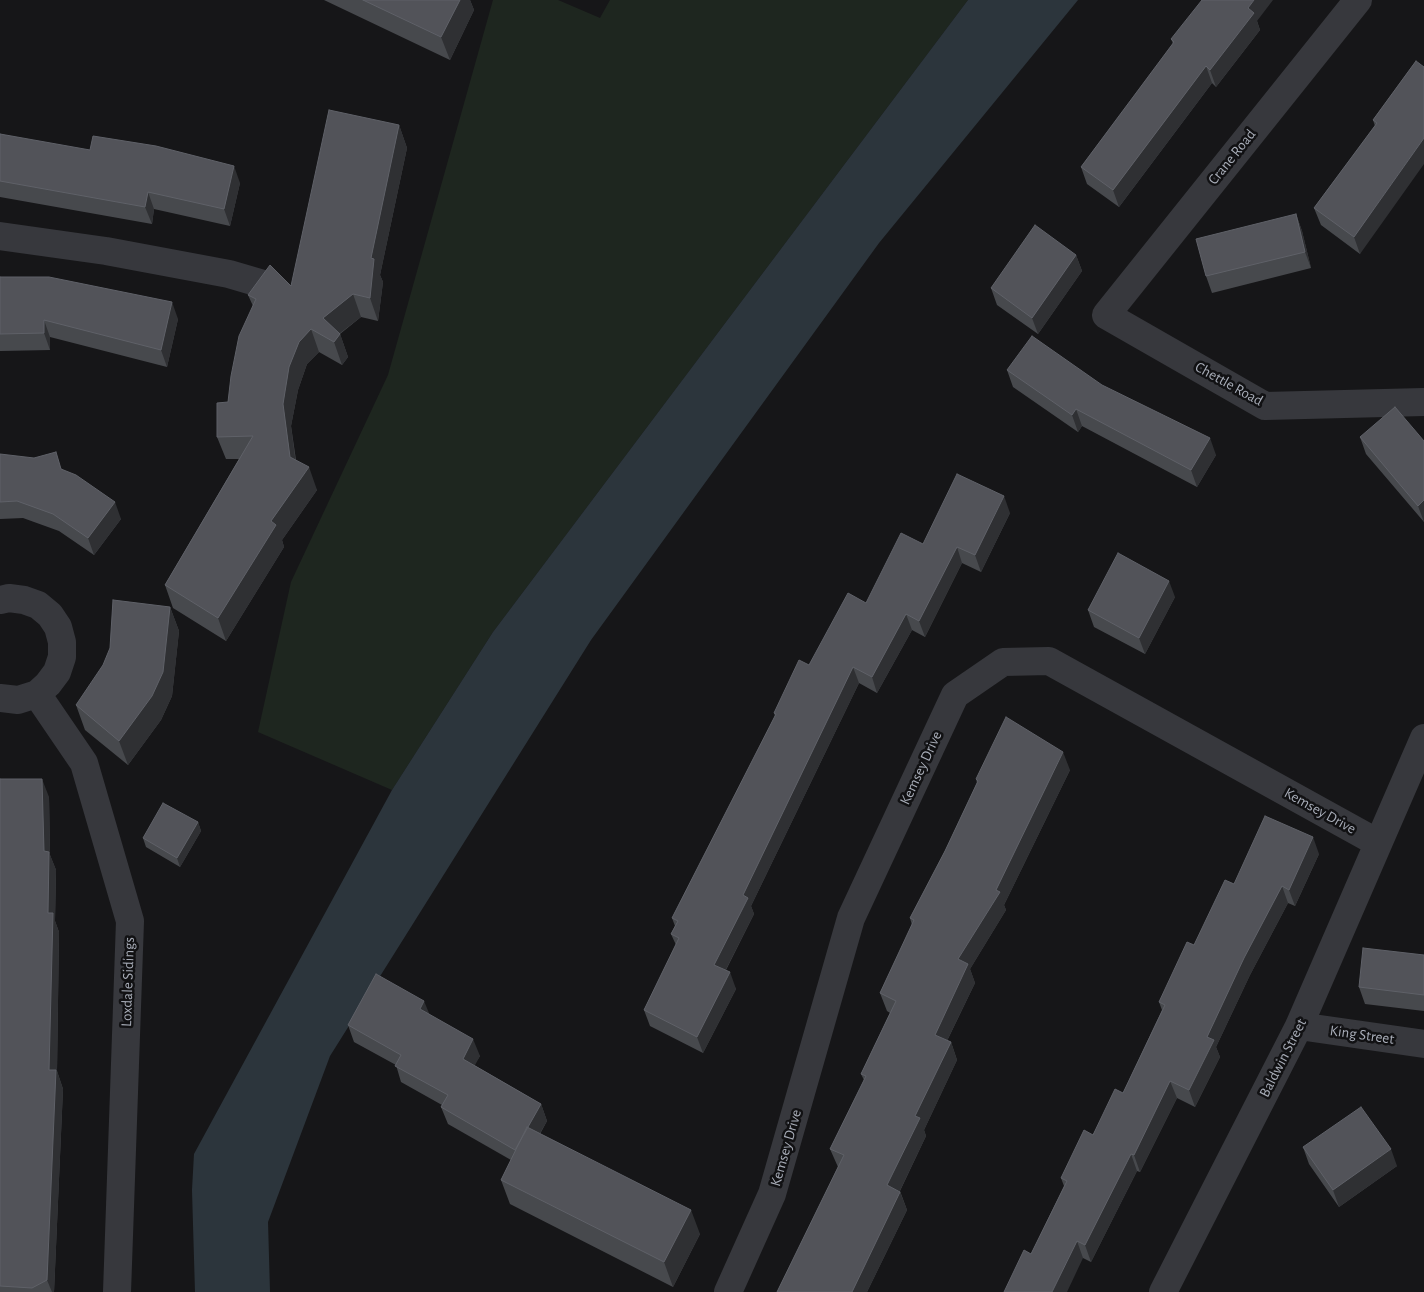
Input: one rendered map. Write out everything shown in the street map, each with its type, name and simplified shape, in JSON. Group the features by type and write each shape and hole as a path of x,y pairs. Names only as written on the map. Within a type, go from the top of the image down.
{"street":[{"name":"Crane Road","path":"1106,315 1358,0"},
{"path":"0,236 106,251 229,274 263,284"},
{"name":"Chettle Road","path":"1106,315 1265,406 1424,402"},
{"path":"0,600 9,598 24,600 38,605 50,615 58,627 62,642 62,657 57,672 37,694 18,700 0,698"},
{"name":"Kemsey Drive","path":"728,1292 772,1194 851,918 955,695 1002,662 1049,661 1378,843"},
{"name":"Loxdale Sidings","path":"37,694 84,763 130,921 117,1292"},
{"name":"Baldwin Street","path":"1163,1292 1299,1026 1424,738"},
{"name":"King Street","path":"1299,1026 1424,1044"}],"shaded area":[{"path":"493,0 558,0 600,18 610,0 968,0 493,632 392,790 258,732 291,582 388,375"},
{"path":"968,0 1078,0 879,243 591,640 330,1056 268,1222 270,1292 195,1292 192,1190 194,1154 392,790 493,632"}],"building":[{"path":"363,0 460,0 441,37"},
{"path":"1202,0 1254,0 1248,8 1254,13 1210,70 1206,66 1113,190 1081,167 1174,42 1171,39"},
{"path":"1416,61 1424,67 1424,138 1354,237 1314,208 1377,123 1373,120"},
{"path":"329,110 399,125 371,258 374,259 370,298 353,294 323,318 340,334 334,342 311,329 299,342 289,367 283,404 290,457 309,467 271,521 276,525 218,618 165,585 253,436 217,437 217,403 228,402 239,336 256,299 248,295 270,265 291,286"},
{"path":"0,134 90,150 93,136 156,146 234,166 224,209 148,192 145,207 0,181"},
{"path":"1296,214 1305,252 1206,276 1196,239"},
{"path":"1035,225 1076,255 1032,318 991,288"},
{"path":"0,277 49,277 172,302 161,350 44,320 44,333 0,334"},
{"path":"1032,336 1102,385 1210,438 1191,470 1076,409 1072,415 1007,370"},
{"path":"1395,407 1424,441 1424,500 1418,506 1360,437"},
{"path":"56,452 61,469 76,475 115,502 88,538 53,514 17,501 0,502 0,454 34,458"},
{"path":"957,474 1004,496 975,555 957,547 919,621 906,614 872,677 853,667 743,895 748,898 714,965 730,972 697,1037 644,1010 679,938 671,934 678,921 672,918 776,714 774,713 799,660 809,665 848,593 866,603 901,533 923,544"},
{"path":"1118,553 1169,581 1139,638 1088,610"},
{"path":"113,600 170,607 163,672 152,696 119,741 76,705 103,665 110,648"},
{"path":"1006,717 1063,752 996,890 1000,892 958,959 968,964 935,1035 951,1042 915,1116 920,1118 887,1185 900,1192 852,1292 777,1292 844,1155 830,1149 866,1076 861,1074 896,1001 880,993 914,920 910,918 945,851 978,781 976,779"},
{"path":"0,779 42,779 44,851 49,852 48,913 53,913 49,1070 56,1070 47,1280 32,1288 0,1286"},
{"path":"163,803 198,822 177,858 143,838"},
{"path":"1265,816 1313,837 1289,890 1282,886 1244,958 1207,1037 1214,1040 1189,1090 1170,1081 1134,1155 1131,1154 1085,1245 1077,1241 1052,1292 1004,1292 1024,1250 1031,1254 1067,1181 1061,1178 1084,1130 1093,1135 1115,1089 1123,1093 1165,1005 1159,1002 1187,942 1194,945 1225,880 1234,884"},
{"path":"1363,948 1424,955 1424,995 1359,987"},
{"path":"376,974 424,1001 420,1009 473,1039 463,1059 541,1104 515,1150 441,1107 448,1095 395,1066 401,1055 348,1025"},
{"path":"1361,1107 1391,1149 1333,1190 1303,1147"},
{"path":"527,1127 691,1210 664,1262 501,1180"}]}
